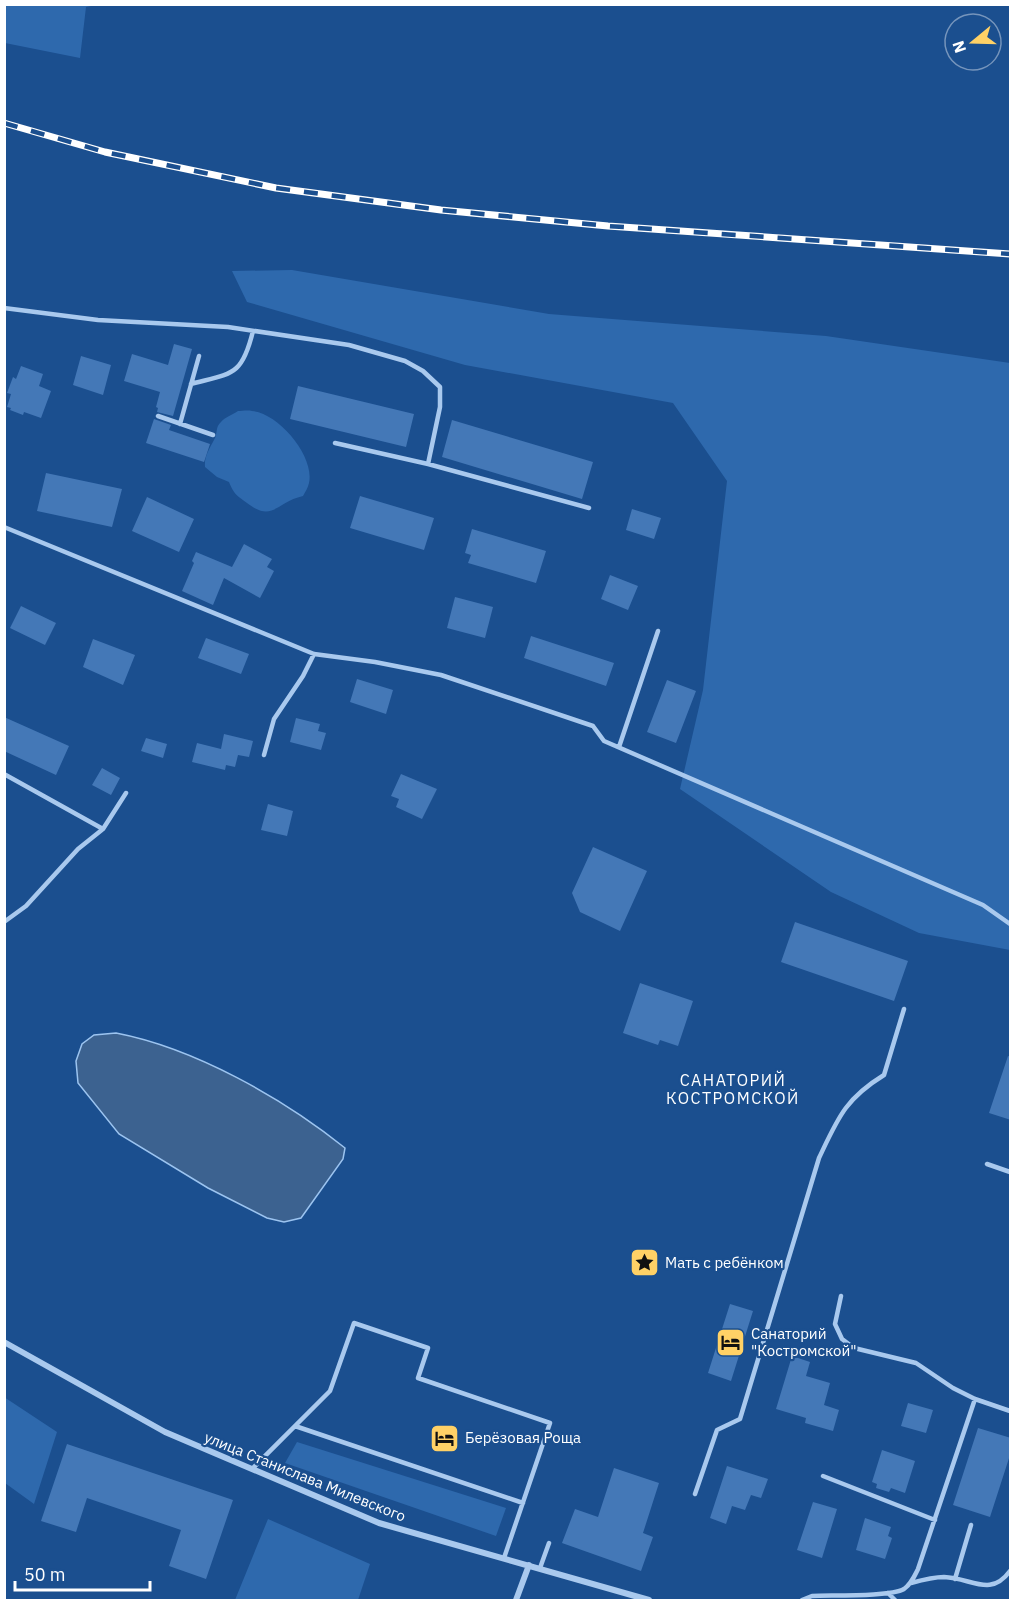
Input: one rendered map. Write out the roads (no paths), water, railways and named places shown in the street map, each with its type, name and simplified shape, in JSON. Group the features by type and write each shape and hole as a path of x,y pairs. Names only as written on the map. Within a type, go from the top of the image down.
{"street":[{"name":"улица Станислава Милевского","path":"4,1342 165,1432 379,1523 649,1600"},
{"path":"516,1600 530,1565"}],"lane":[{"path":"4,308 98,320 228,327 349,345 405,361 423,371 440,387 440,407 428,464"},
{"path":"191,384 235,370 244,360 253,331"},
{"path":"180,424 199,356"},
{"path":"158,416 213,435"},
{"path":"335,443 428,464 589,508"},
{"path":"4,527 314,654 375,662 441,675 593,726 604,741 983,905 1011,924"},
{"path":"619,747 658,631"},
{"path":"264,755 274,719 303,676 314,654"},
{"path":"4,774 103,830"},
{"path":"4,922 26,906 78,849 103,830 126,793"},
{"path":"695,1494 717,1430 741,1419 819,1158 848,1103 864,1087 884,1075 904,1010"},
{"path":"987,1164 1011,1172"},
{"path":"841,1296 835,1324 842,1339 854,1348 916,1363 953,1388 975,1399 1011,1411"},
{"path":"252,1469 330,1391 354,1323 428,1348 418,1378 550,1423 504,1558"},
{"path":"911,1583 918,1569 975,1399"},
{"path":"295,1426 523,1503"},
{"path":"823,1476 935,1520"},
{"path":"955,1579 971,1525"},
{"path":"540,1568 549,1543"},
{"path":"802,1600 812,1596 888,1593 902,1590 911,1583 924,1579 945,1577 990,1586 1003,1581 1011,1571"},
{"path":"888,1593 895,1600"}],"railway":[{"path":"4,123 105,152 276,188 441,210 608,226 1010,254"}],"place":[{"name":"Мать с ребёнком","path":"644,1263"},
{"name":"Санаторий \"Костромской\"","path":"730,1343"},
{"name":"Берёзовая Роща","path":"444,1438"}],"district":[{"name":"САНАТОРИЙ КОСТРОМСКОЙ","path":"733,1089"}]}
